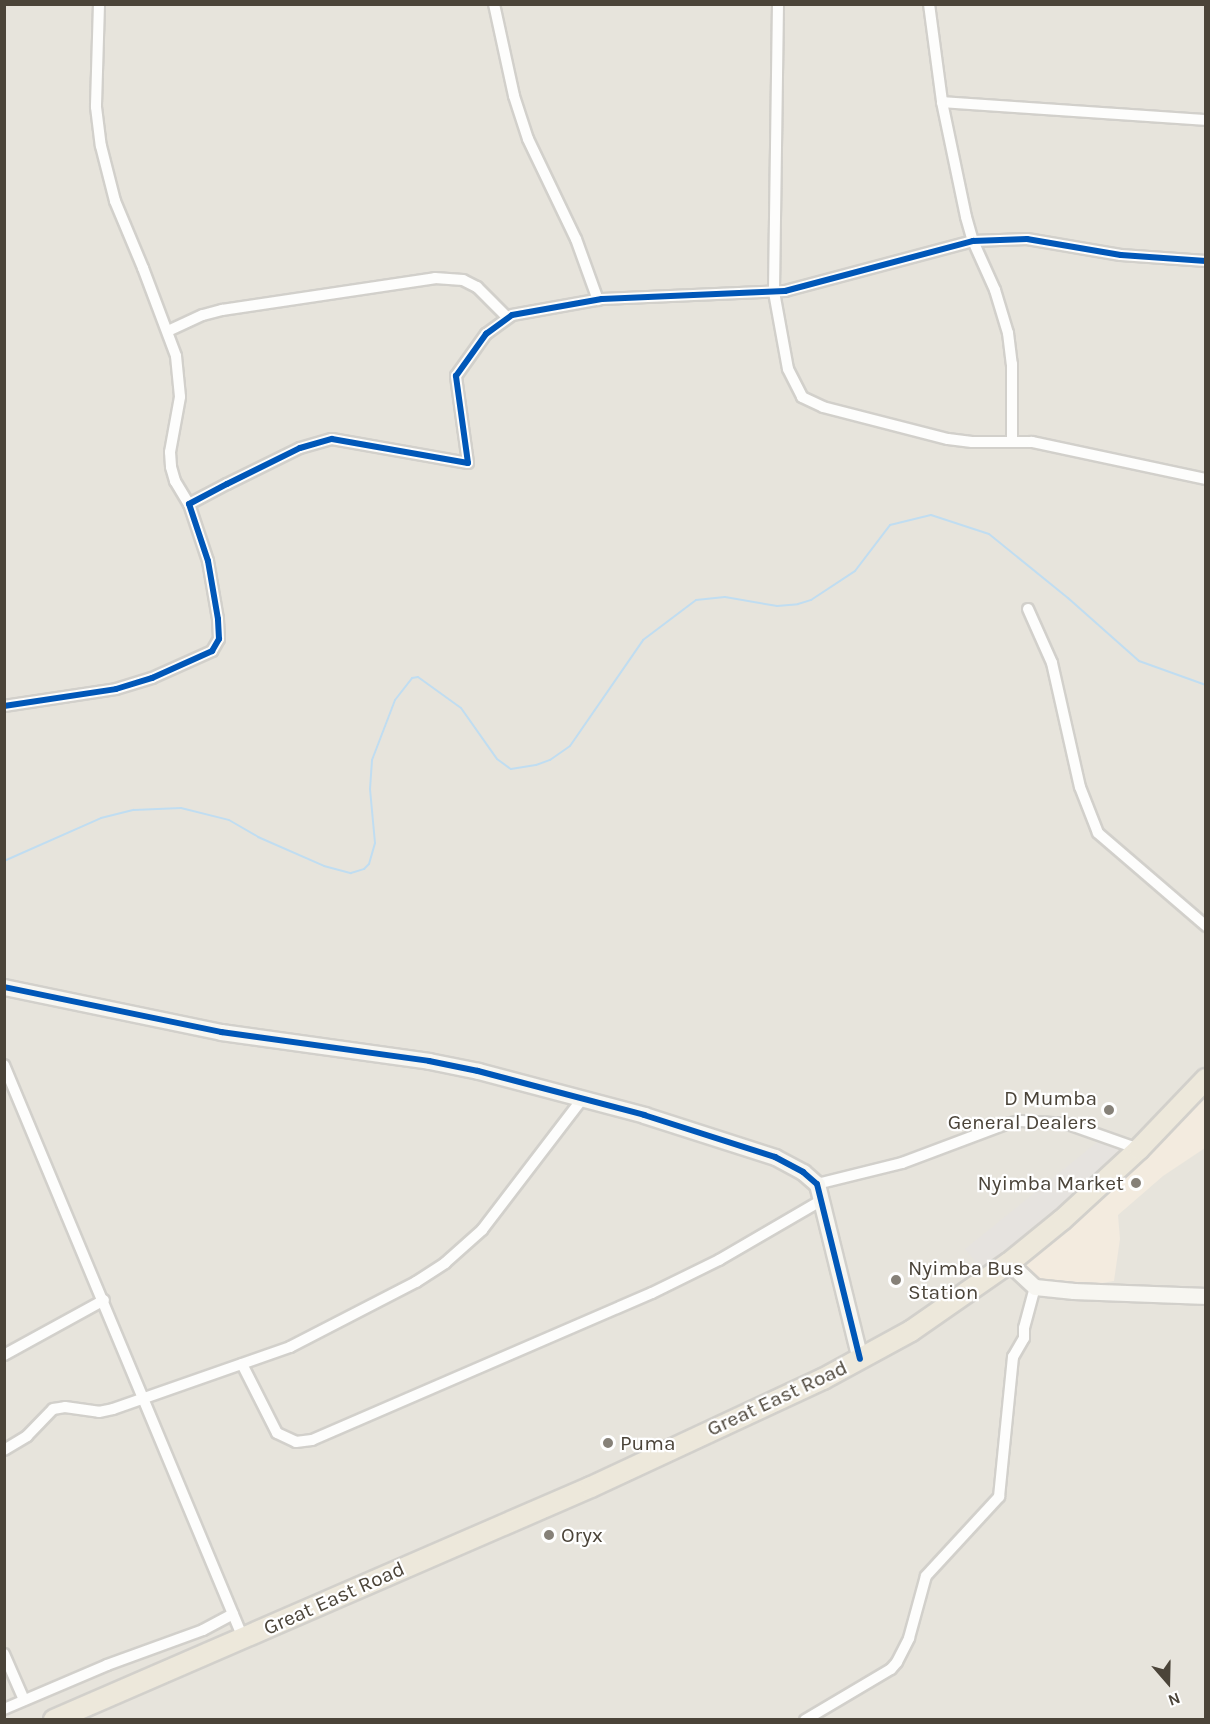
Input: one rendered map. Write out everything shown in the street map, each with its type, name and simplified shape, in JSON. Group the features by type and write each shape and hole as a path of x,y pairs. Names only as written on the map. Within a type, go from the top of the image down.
{"highway":[{"name":"Great East Road","path":"54,1719 591,1487 860,1359 949,1307 1009,1263 1062,1220 1139,1149 1206,1079"}],"street":[{"path":"4,706 116,689 152,678 212,651 219,639 218,619 208,561 189,504 175,481 171,467 170,452 180,397 176,356 115,201 101,146 96,107 99,4"},
{"path":"494,4 514,96 528,139 576,239 598,300"},
{"path":"778,4 774,292 788,369 797,391 807,401 948,439 972,442 1012,441 1055,446 1206,479"},
{"path":"929,4 942,102 973,241 995,290 1008,333 1012,364 1012,441"},
{"path":"942,102 1206,120"},
{"path":"189,504 264,464 300,448 332,439 468,463 456,376 486,334 507,317 543,308 598,300 774,292 811,286 973,241 1027,239 1121,255 1206,261"},
{"path":"168,331 202,315 222,310 356,288 435,278 463,280 477,287 507,317"},
{"path":"1028,609 1052,663 1080,787 1098,833 1206,926"},
{"path":"4,987 221,1032 438,1063 583,1098 754,1150 803,1172 817,1184 860,1359"},
{"path":"5,1068 104,1300 243,1638"},
{"path":"4,1450 27,1436 53,1409 65,1407 99,1412 290,1347 343,1322 445,1263 489,1222 583,1098"},
{"path":"817,1184 902,1163 1003,1125 1021,1121 1068,1124 1139,1149"},
{"path":"242,1364 277,1434 286,1440 303,1443 377,1414 652,1293 719,1260 822,1200"},
{"path":"1009,1263 1035,1287 1074,1291 1206,1296"},
{"path":"805,1719 815,1716 897,1662 909,1638 926,1576 999,1497 1013,1357 1024,1338 1024,1328 1035,1287"},
{"path":"4,1355 104,1300"},
{"path":"4,1709 107,1665 184,1638 234,1614"},
{"path":"4,1654 24,1700"}],"shaded area":[{"path":"5,5 1205,5 1205,1719 5,1719"},
{"name":"Nyimba Market","path":"1205,1090 1205,1148 1163,1176 1118,1215 1120,1239 1114,1281 1077,1287 1037,1286 1022,1268 1111,1191"},
{"path":"1106,1135 1139,1149 989,1278 965,1249"}],"waterway":[{"path":"4,861 101,818 134,810 181,808 229,820 258,837 324,866 351,873 364,869 369,864 375,843 370,789 372,760 395,700 412,678 418,677 461,708 497,759 511,769 536,765 550,760 570,746 643,640 696,600 725,597 777,606 811,600 855,571 890,525 931,515 989,534 1068,598 1139,661 1206,685"}],"cycle path":[{"path":"4,706 116,689 152,678 212,651 219,639 218,619 208,561 189,504 227,484 300,448 332,439 468,463 456,376 486,334 512,315 602,299 785,291 973,241 1027,239 1121,255 1206,261"},
{"path":"4,987 221,1032 429,1061 478,1071 644,1115 775,1157 803,1172 817,1184 860,1359"}],"place":[{"name":"D Mumba General Dealers","path":"1109,1110"},
{"name":"Nyimba Market","path":"1136,1183"},
{"name":"Nyimba Bus Station","path":"896,1280"},
{"name":"Puma","path":"608,1443"},
{"name":"Oryx","path":"549,1535"}]}
